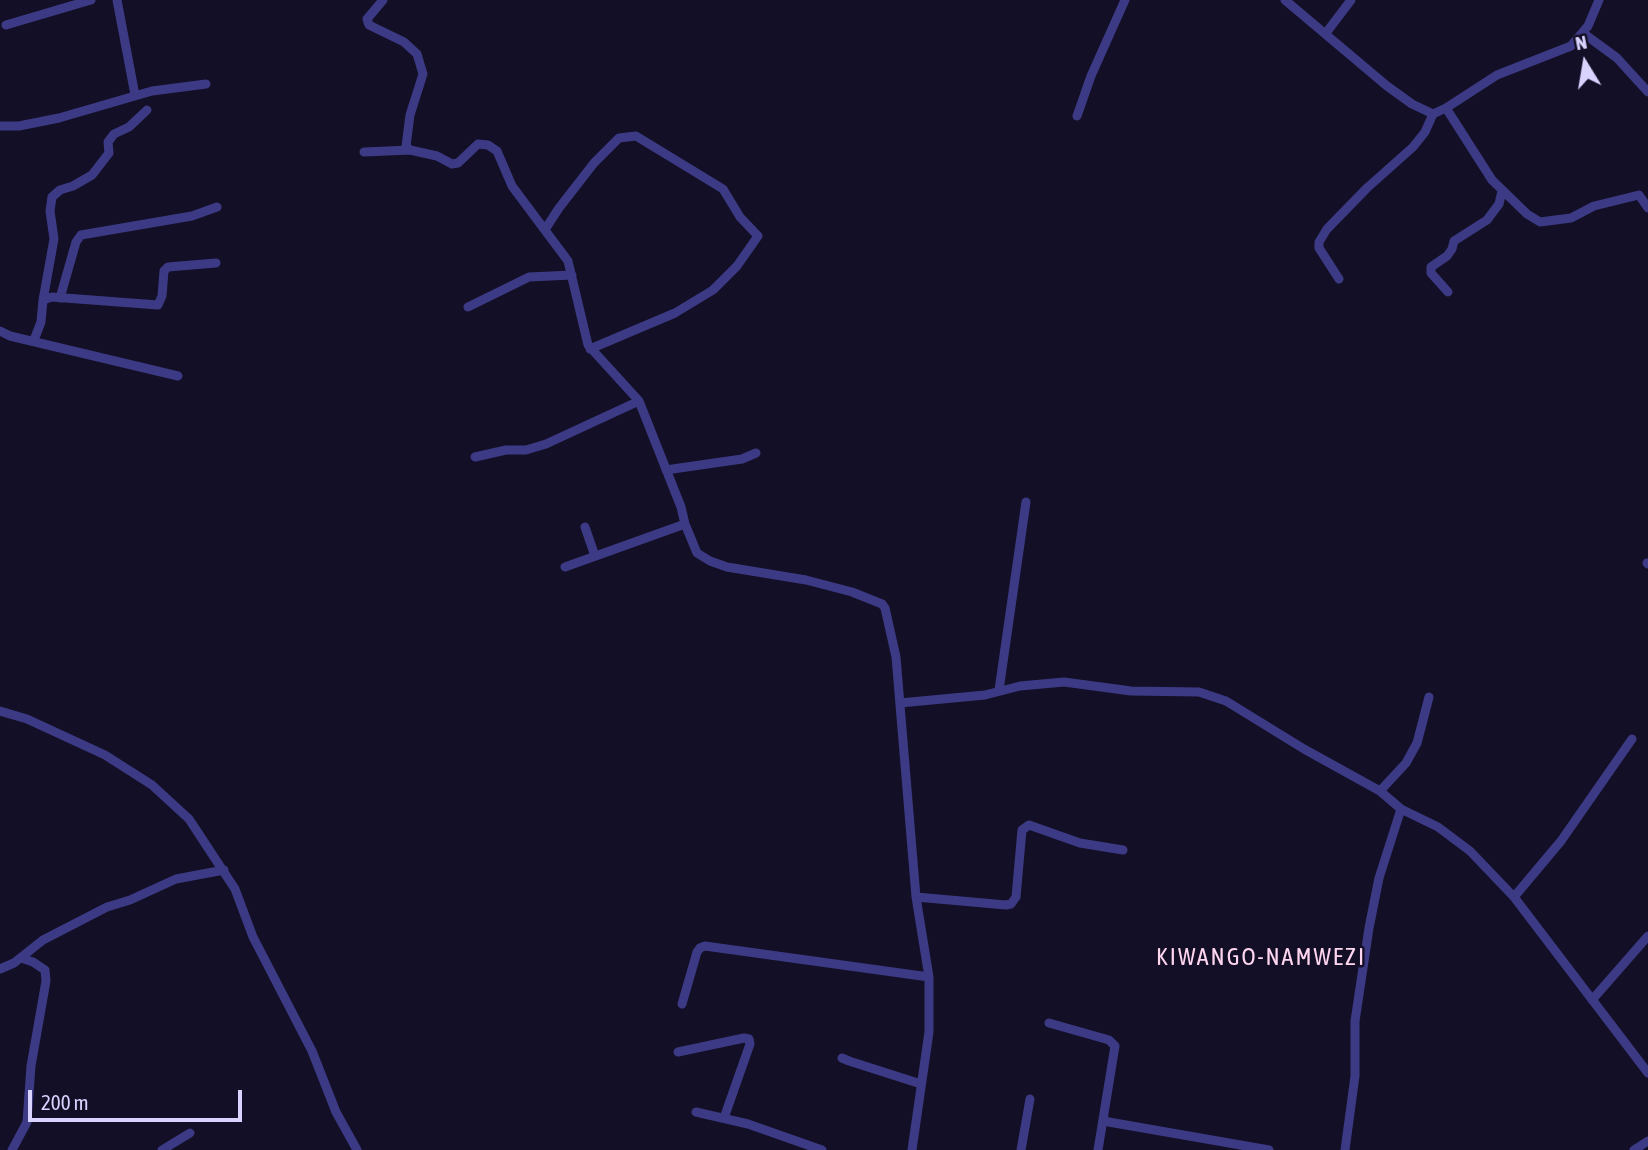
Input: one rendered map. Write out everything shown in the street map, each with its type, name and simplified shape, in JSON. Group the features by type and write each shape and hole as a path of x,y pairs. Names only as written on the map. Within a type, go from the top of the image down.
{"street":[{"path":"6,25 91,0"},
{"path":"117,0 135,96"},
{"path":"383,0 367,19 369,25 404,42 417,54 423,74 405,141 410,150"},
{"path":"1077,116 1091,76 1125,0"},
{"path":"1285,0 1387,86 1412,104 1433,114"},
{"path":"1326,33 1351,0"},
{"path":"1339,279 1319,248 1319,242 1327,229 1367,188 1413,147 1425,132 1433,114 1497,75 1571,46 1583,33 1599,0"},
{"path":"1583,33 1617,58 1647,88"},
{"path":"0,126 19,126 59,118 152,90 206,84"},
{"path":"1446,108 1492,180 1527,214 1541,222 1571,218 1594,206 1639,195 1648,208"},
{"path":"34,340 41,322 54,239 50,211 52,197 60,190 92,175 109,153 108,142 114,134 129,127 148,110"},
{"path":"546,228 594,163 619,138 636,136 723,188 740,217 758,236 737,266 713,290 674,313 590,349"},
{"path":"364,152 410,150 456,164 478,145 492,147 497,152 512,186 546,228 568,261 587,345 639,401 697,553 710,561 756,573 806,580 882,604 889,617 900,703 916,897 929,977 929,1032 912,1150"},
{"path":"1448,292 1432,273 1431,267 1447,256 1454,241 1487,220 1499,204 1502,191"},
{"path":"60,298 76,242 81,235 192,216 217,207"},
{"path":"43,300 60,298 158,305 162,296 164,271 168,267 216,263"},
{"path":"468,307 529,277 572,275"},
{"path":"0,331 10,336 178,376"},
{"path":"475,457 506,450 526,450 546,444 639,401"},
{"path":"666,470 743,459 756,453"},
{"path":"999,690 1022,547 1026,502"},
{"path":"565,567 685,524"},
{"path":"584,527 595,556"},
{"path":"900,703 985,695 1038,683 1064,682 1131,691 1199,692 1226,701 1380,791 1401,809 1454,837 1514,897 1648,1073"},
{"path":"1380,791 1406,763 1417,743 1429,697"},
{"path":"0,711 27,719 105,755 152,785 189,819 235,889 253,937 312,1051 336,1112 357,1150"},
{"path":"1514,897 1561,841 1632,739"},
{"path":"1345,1150 1355,1076 1356,1021 1369,928 1379,878 1401,809"},
{"path":"916,897 1011,904 1016,898 1023,830 1029,825 1080,844 1124,850"},
{"path":"0,969 21,958 43,940 107,907 138,897 176,879 224,870"},
{"path":"1592,1000 1648,936"},
{"path":"682,1004 697,952 700,947 705,946 929,977"},
{"path":"12,1150 27,1122 32,1059 46,981 45,970 21,958"},
{"path":"1049,1023 1109,1040 1115,1046 1098,1150"},
{"path":"678,1052 744,1038 749,1040 750,1044 724,1118"},
{"path":"842,1058 922,1084"},
{"path":"1021,1150 1030,1099"},
{"path":"696,1112 724,1118 822,1150"},
{"path":"1103,1121 1269,1150"},
{"path":"162,1150 190,1133"},
{"path":"1634,1150 1648,1141"}],"district":[{"name":"KIWANGO-NAMWEZI","path":"1261,957"}]}
